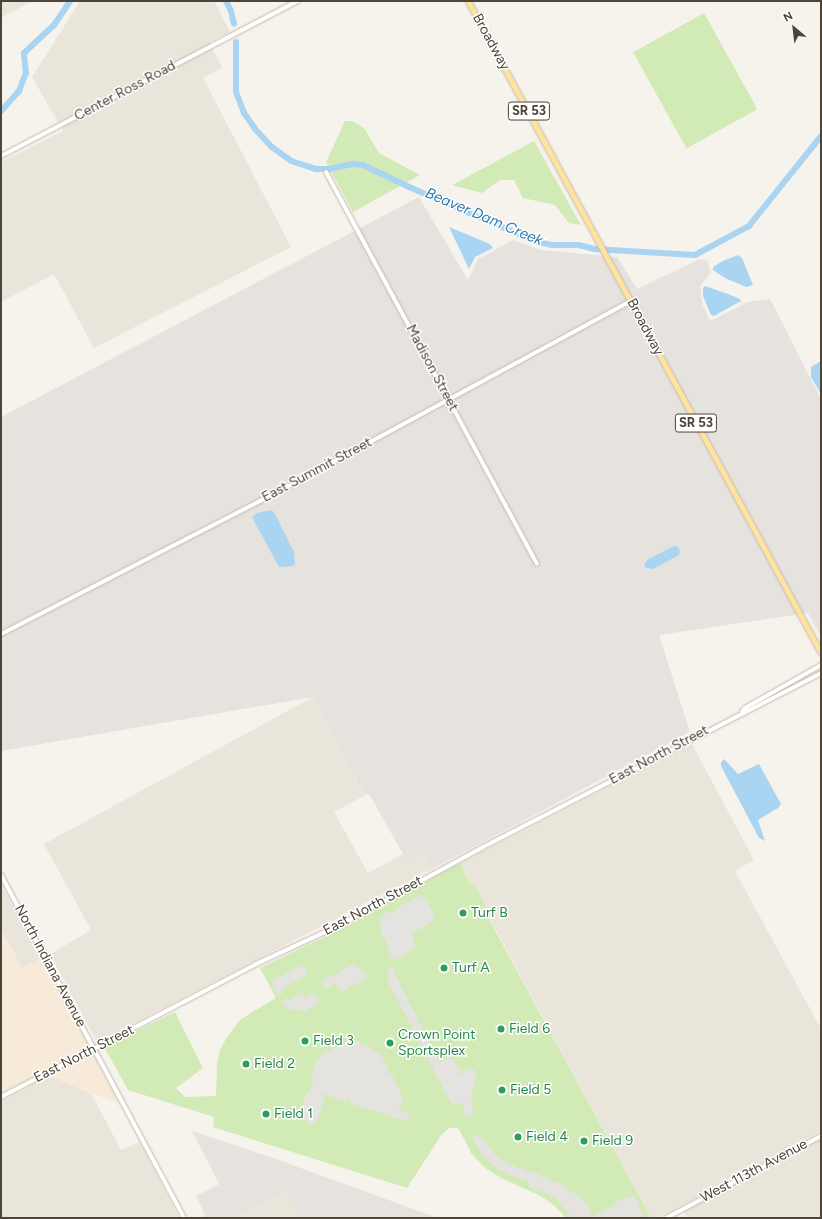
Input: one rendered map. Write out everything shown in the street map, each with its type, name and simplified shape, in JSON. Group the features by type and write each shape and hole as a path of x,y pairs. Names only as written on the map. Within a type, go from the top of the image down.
{"main road":[{"name":"Broadway","path":"468,1 821,653"}],"street":[{"name":"Center Ross Road","path":"1,156 298,1"},
{"name":"Madison Street","path":"326,172 537,564"},
{"name":"East Summit Street","path":"1,634 272,495 448,398 631,301"},
{"name":"East North Street","path":"1,1097 256,964 340,925 483,847 742,712 745,708 821,665"},
{"name":"East North Street","path":"742,712 747,712 821,673"},
{"name":"North Indiana Avenue","path":"1,875 184,1218"},
{"name":"West 113th Avenue","path":"666,1218 821,1136"}],"shaded area":[{"path":"1,1 32,1 1,18"},
{"path":"80,1 214,1 230,32 209,42 222,68 203,78 291,247 94,348 54,274 1,302 1,162 63,131 32,77"},
{"path":"419,197 468,280 478,259 513,240 541,250 617,257 637,289 700,259 708,261 711,273 700,286 703,306 710,321 748,302 770,299 821,399 821,637 808,613 659,635 690,732 432,869 423,853 407,861 369,794 364,795 313,697 1,751 1,417"},
{"path":"409,348 432,391 429,393 431,395 418,401 417,399 415,400 407,385 415,380 411,372 413,371 401,353"},
{"path":"105,485 110,494 82,508 81,505 79,506 76,500"},
{"path":"313,697 364,796 334,812 368,873 403,854 407,861 423,853 432,869 97,1042 50,954 91,930 44,844"},
{"path":"692,744 754,860 735,871 821,1029 821,1131 658,1218 651,1218 460,863"},
{"path":"1,885 42,958 22,968 1,929"},
{"path":"421,895 422,898 425,897 435,917 433,918 434,921 412,933 410,930 414,938 412,940 415,946 414,949 393,961 385,938 382,938 380,919 383,918 382,915 391,911 392,913 399,909 398,907"},
{"path":"1,929 22,968 42,958 120,1104 42,1073 1,1093"},
{"path":"354,964 356,967 358,966 362,972 360,974 364,972 367,978 342,991 341,989 338,990 336,985 338,983 336,981 337,983 325,989 321,981 337,973 339,975 338,972"},
{"path":"303,965 308,975 282,988 284,990 278,996 271,981"},
{"path":"393,967 418,1020 416,1022 419,1022 432,1047 427,1051 424,1051 411,1026 413,1024 410,1024 387,980 389,978 386,968"},
{"path":"302,993 304,997 313,993 319,1003 304,1011 289,1009 282,1003 287,998 289,1000"},
{"path":"350,1040 352,1043 353,1040 361,1043 361,1046 364,1045 379,1052 389,1070 387,1072 388,1074 391,1073 402,1095 400,1097 404,1099 400,1110 397,1111 402,1113 406,1111 409,1116 407,1121 350,1103 351,1101 347,1099 346,1102 326,1095 327,1093 325,1092 317,1122 314,1122 313,1124 306,1122 306,1119 303,1119 301,1114 303,1113 300,1111 306,1093 309,1093 314,1079 311,1077 317,1059 320,1060 319,1056"},
{"path":"431,1050 432,1053 435,1051 440,1063 450,1057 452,1060 454,1059 461,1072 459,1074 461,1075 463,1075 462,1073 470,1068 472,1070 474,1069 476,1074 474,1075 476,1077 471,1096 473,1115 469,1117 465,1116 463,1103 452,1105 433,1069 435,1067 432,1067 426,1056 428,1055 427,1052"},
{"path":"50,1076 91,1093 121,1150 140,1142 179,1218 1,1218 1,1095 4,1100"},
{"path":"192,1131 276,1159 438,1218 300,1218 286,1191 234,1218 200,1218 205,1215 196,1196 219,1184"},
{"path":"478,1135 479,1138 482,1137 486,1144 484,1146 487,1145 501,1160 501,1163 503,1161 519,1168 519,1171 521,1168 527,1170 527,1173 529,1174 530,1171 542,1175 542,1178 545,1177 553,1182 558,1182 571,1193 573,1191 589,1207 592,1213 590,1214 591,1217 616,1205 615,1202 628,1196 629,1198 635,1196 640,1204 637,1206 643,1213 643,1217 587,1218 586,1216 573,1218 559,1203 560,1201 548,1194 529,1187 528,1178 525,1180 510,1175 508,1174 508,1171 505,1173 490,1163 488,1161 488,1157 486,1159 484,1157 472,1138"},
{"path":"821,1139 821,1218 687,1218 684,1211"},
{"path":"286,1191 300,1218 234,1218"}],"green space":[{"path":"704,13 757,109 686,148 633,52"},
{"path":"345,121 352,121 364,128 379,153 420,175 353,212 326,162"},
{"path":"534,141 581,225 569,223 555,205 523,198 514,180 500,180 482,193 452,185"},
{"name":"Crown Point Sportsplex","path":"460,863 470,883 474,884 489,913 488,916 495,930 651,1218 566,1218 555,1206 541,1196 501,1178 485,1168 471,1153 459,1129 457,1128 449,1128 442,1134 407,1188 213,1127 214,1117 128,1090 104,1047 175,1012 203,1068 176,1088 185,1097 216,1096 217,1064 220,1050 227,1037 241,1019 276,998 260,968 339,930"}],"water":[{"path":"449,227 490,244 493,248 475,257 469,269"},
{"path":"738,255 742,258 753,285 746,287 725,278 713,270 713,267 723,261"},
{"path":"705,286 740,299 741,301 714,316 711,315 703,296 703,288"},
{"path":"821,361 821,394 811,377 811,367"},
{"path":"271,510 274,512 294,552 295,565 279,567 252,517 257,513"},
{"path":"674,546 678,547 680,551 679,555 653,569 646,568 644,565 647,560"},
{"path":"724,759 738,774 759,764 781,804 778,808 758,820 765,841 759,838 721,766"}],"waterway":[{"name":"Beaver Dam Creek","path":"1,111 19,91 26,73 24,53 54,25 70,1"},
{"name":"Beaver Dam Creek","path":"226,1 231,11 234,24"},
{"name":"Beaver Dam Creek","path":"236,42 236,92 244,113 255,129 272,147 291,161 315,169 329,169 353,164 363,165 409,187 537,242 552,245 579,245 594,249 695,255 749,226 821,136"}],"place":[{"name":"Turf B","path":"463,913"},
{"name":"Turf A","path":"444,968"},
{"name":"Field 6","path":"501,1029"},
{"name":"Field 3","path":"305,1041"},
{"name":"Crown Point Sportsplex","path":"390,1043"},
{"name":"Field 2","path":"246,1064"},
{"name":"Field 5","path":"502,1090"},
{"name":"Field 1","path":"266,1114"},
{"name":"Field 4","path":"518,1137"},
{"name":"Field 9","path":"584,1141"}]}
